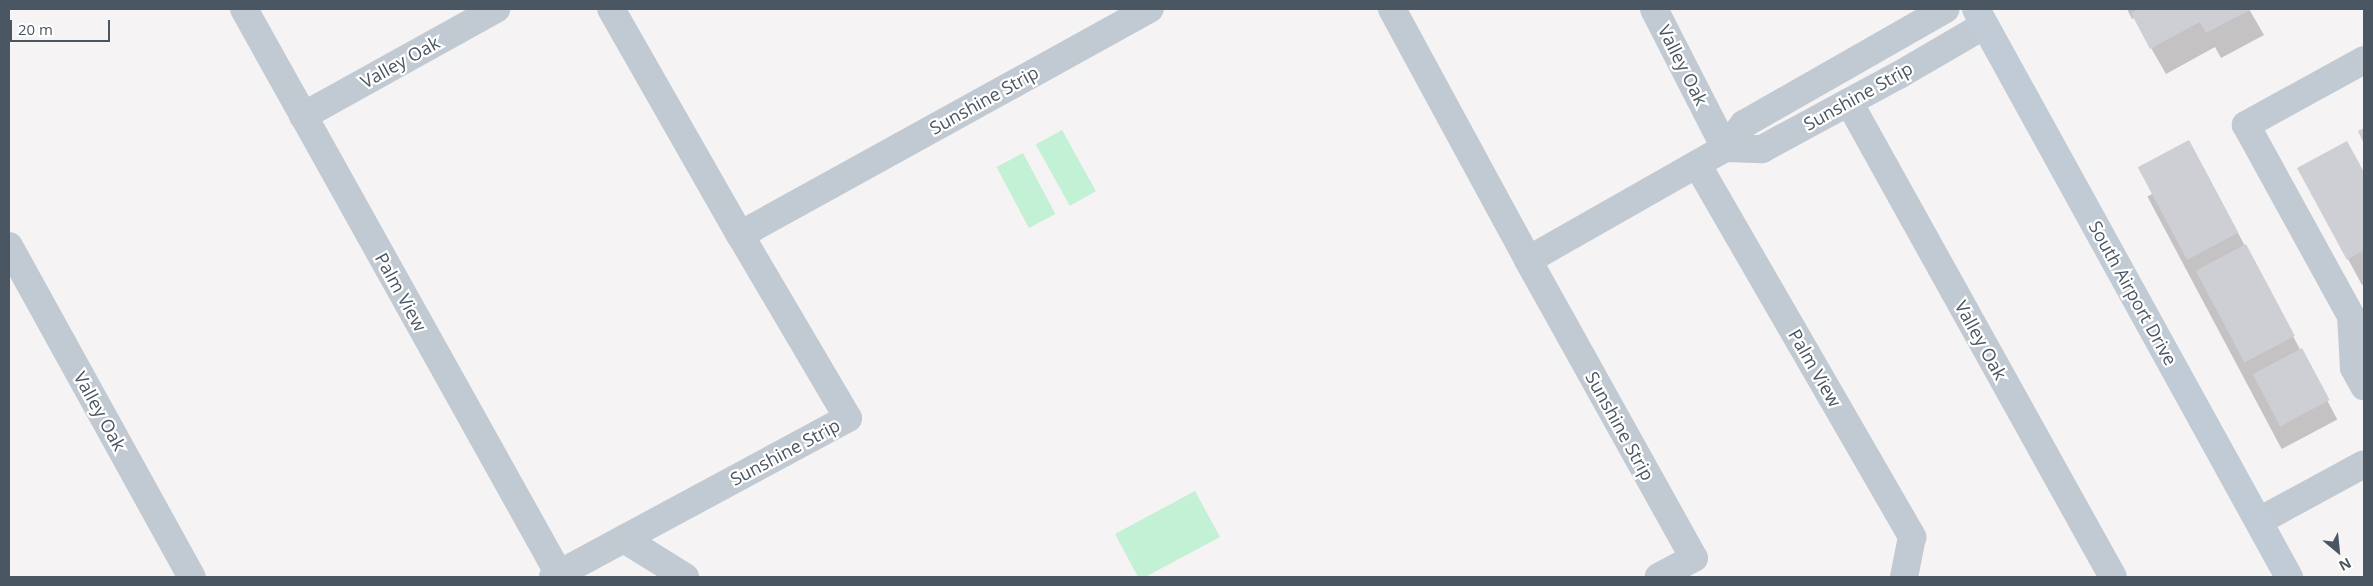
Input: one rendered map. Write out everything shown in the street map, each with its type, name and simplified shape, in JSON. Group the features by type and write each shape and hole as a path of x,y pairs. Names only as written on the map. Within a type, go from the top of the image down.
{"street":[{"name":"Palm View","path":"244,9 556,576"},
{"name":"Valley Oak","path":"303,116 496,9"},
{"name":"Sunshine Strip","path":"611,9 740,235 848,418 624,540"},
{"name":"Sunshine Strip","path":"740,235 1150,9"},
{"name":"Sunshine Strip","path":"1392,9 1528,260 1694,558 1659,577"},
{"name":"Valley Oak","path":"1654,9 1725,148"},
{"name":"Sunshine Strip","path":"1528,260 1725,148 1744,124 1946,9"},
{"name":"Sunshine Strip","path":"1725,148 1762,149 1849,102 1981,17"},
{"name":"South Airport Drive","path":"1981,17 2289,577"},
{"path":"2364,60 2246,125 2358,312 2354,368 2364,386"},
{"name":"Valley Oak","path":"1849,102 2113,577"},
{"name":"Palm View","path":"1697,164 1912,537 1904,577"},
{"name":"Valley Oak","path":"9,246 192,577"},
{"path":"2259,521 2364,464"},
{"path":"556,576 624,540 685,577"}],"green space":[{"path":"1062,130 1096,191 1070,206 1036,145"},
{"path":"1023,153 1055,214 1029,228 997,167"},
{"path":"1195,491 1220,537 1145,577 1138,577 1115,534"}],"building":[{"path":"2139,9 2252,9 2206,33 2200,22 2150,49 2131,13"},
{"path":"2364,128 2364,144 2358,131"},
{"path":"2189,140 2238,233 2187,260 2138,167"},
{"path":"2347,141 2364,172 2364,250 2347,260 2297,168"},
{"path":"2246,244 2295,336 2244,363 2196,271"},
{"path":"2302,348 2330,400 2280,426 2253,374"}]}
